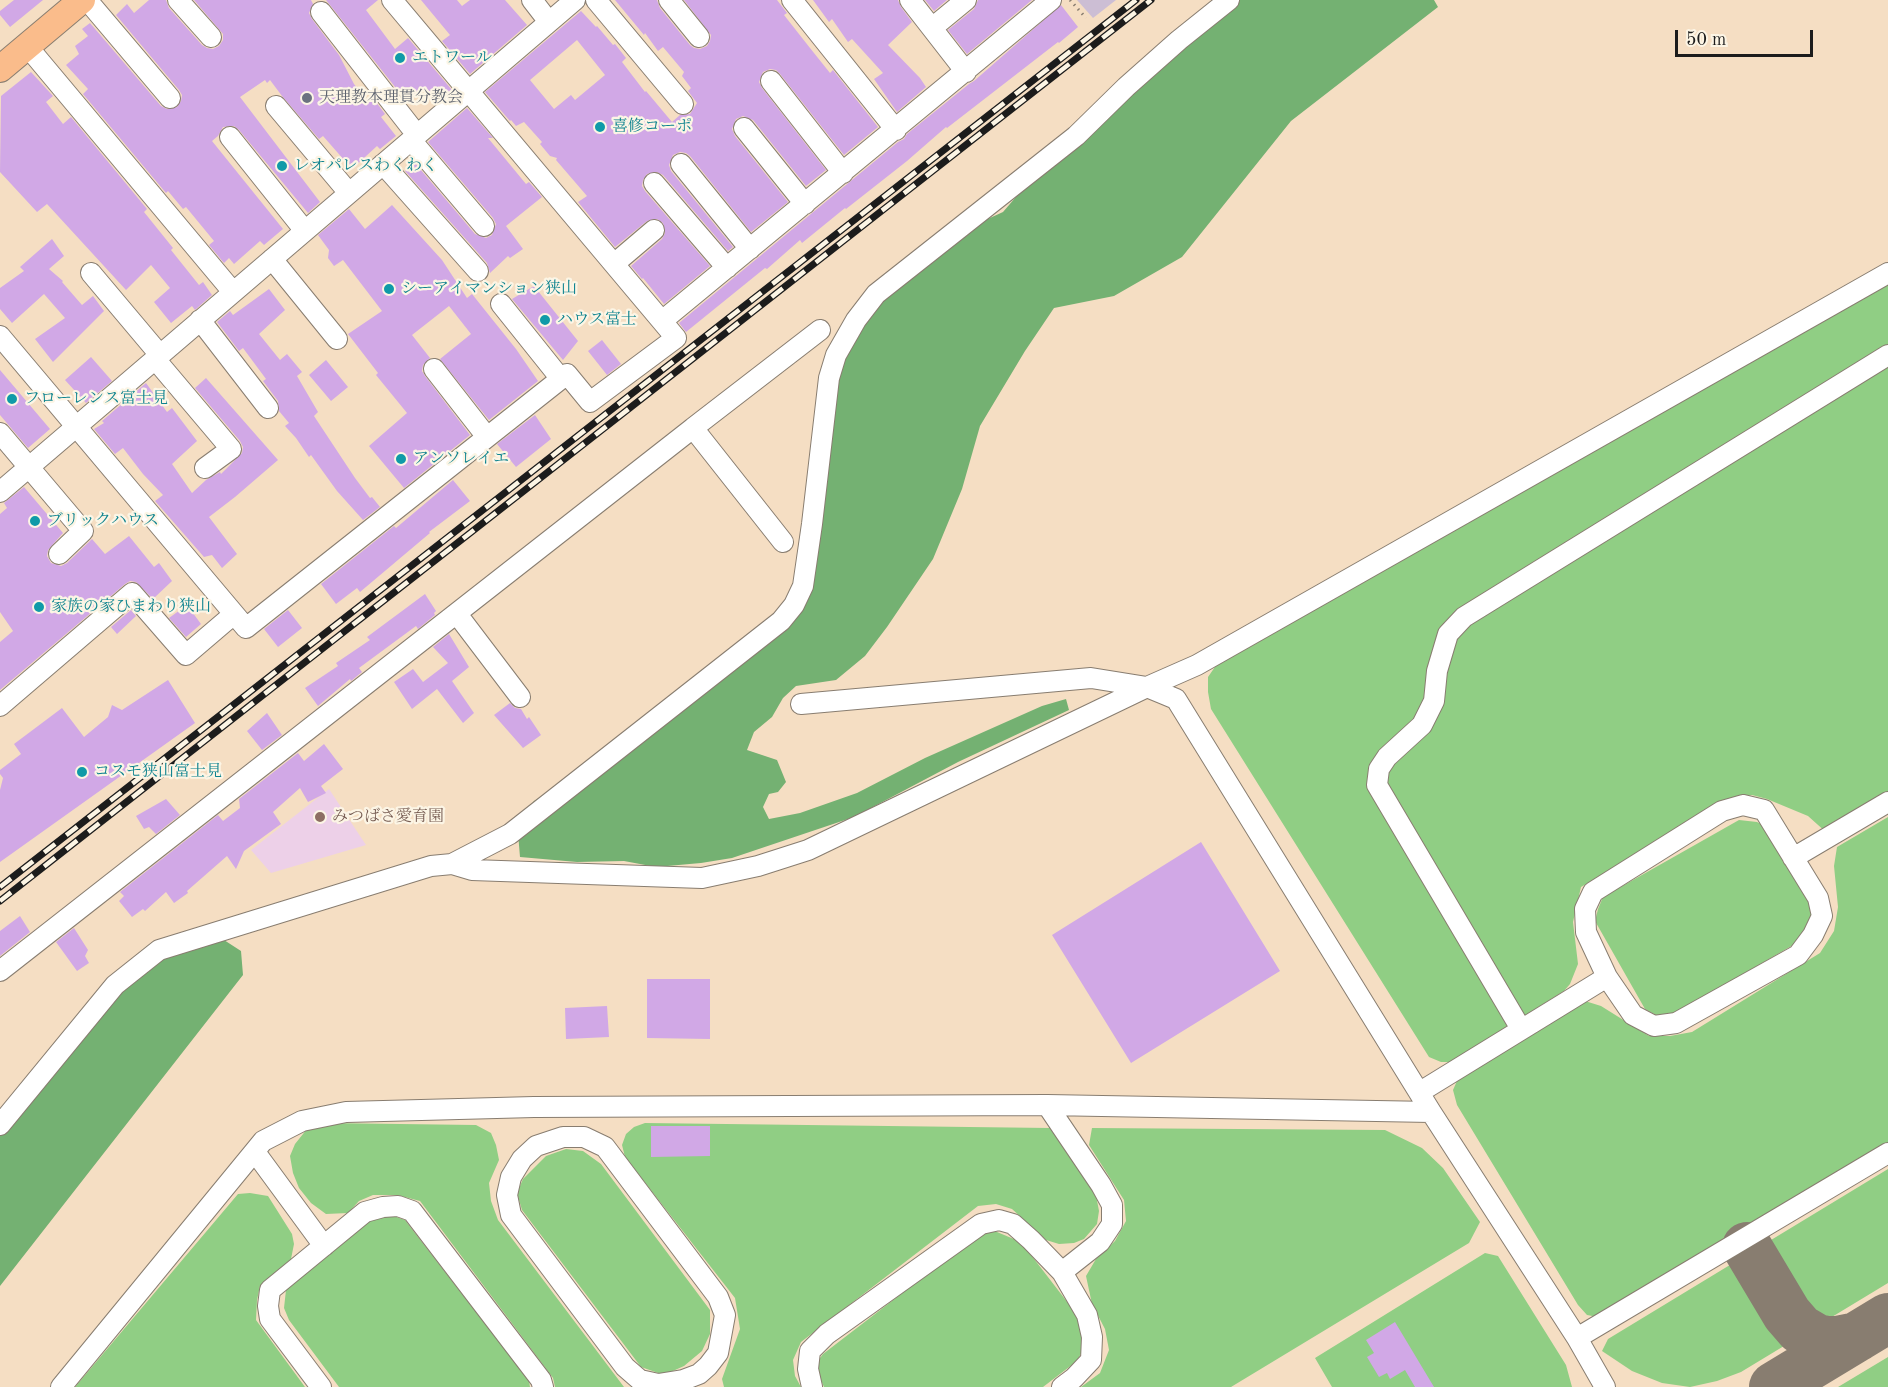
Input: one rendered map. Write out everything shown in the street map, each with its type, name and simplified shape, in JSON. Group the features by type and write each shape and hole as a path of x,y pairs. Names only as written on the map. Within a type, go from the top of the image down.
{"main road":[{"path":"0,69 73,3"}],"street":[{"path":"178,0 211,37"},
{"path":"0,336 246,628 567,374 590,402 676,338 392,0"},
{"path":"532,0 549,22"},
{"path":"0,492 574,0"},
{"path":"596,0 683,104"},
{"path":"669,0 699,37"},
{"path":"792,0 896,130"},
{"path":"910,0 966,72"},
{"path":"932,28 966,0"},
{"path":"662,321 1051,0"},
{"path":"0,1125 116,985 159,950 431,866 452,864 510,834 781,621 794,605 802,586 830,378 836,355 856,320 876,294 1076,136 1152,63 1229,0"},
{"path":"73,3 170,98"},
{"path":"321,12 484,226"},
{"path":"27,46 233,292"},
{"path":"771,81 843,173"},
{"path":"276,106 349,193"},
{"path":"744,128 805,204"},
{"path":"230,137 304,231"},
{"path":"383,164 478,272"},
{"path":"681,164 750,249"},
{"path":"654,183 727,268"},
{"path":"614,264 654,230"},
{"path":"272,259 337,339"},
{"path":"91,273 231,449 205,468"},
{"path":"452,864 472,870 702,878 758,866 808,850 1197,665 1888,273"},
{"path":"501,304 561,379"},
{"path":"201,320 268,408"},
{"path":"0,972 820,330"},
{"path":"1521,1029 1377,785 1379,769 1387,757 1422,725 1434,701 1437,671 1448,634 1464,616 1888,355"},
{"path":"434,369 488,437"},
{"path":"693,428 783,542"},
{"path":"0,433 83,531 59,554"},
{"path":"0,706 132,593 186,655 234,614"},
{"path":"457,614 520,697"},
{"path":"801,704 1091,678 1148,687 1176,699 1431,1112 1605,1387"},
{"path":"1793,858 1888,802"},
{"path":"1743,806 1764,810 1818,898 1822,916 1813,935 1798,955 1676,1023 1654,1026 1634,1015 1607,976 1586,932 1585,909 1593,892 1722,811 1743,806"},
{"path":"1420,1092 1607,976"},
{"path":"61,1387 263,1141 302,1121 346,1112 534,1107 1047,1105 1431,1112"},
{"path":"1047,1105 1112,1205 1112,1224 1100,1242 1062,1272"},
{"path":"534,1107 563,1137"},
{"path":"563,1137 584,1137 605,1147 718,1297 725,1315 718,1353 708,1366 704,1380 683,1380 658,1384 640,1380 625,1367 511,1215 507,1196 511,1177 522,1159 536,1146 563,1137"},
{"path":"255,1152 324,1246"},
{"path":"1576,1338 1888,1153"},
{"path":"321,1387 270,1319 268,1306 270,1290 365,1212 398,1206 412,1211 541,1380 543,1387"},
{"path":"812,1387 808,1369 810,1351 827,1334 981,1224 999,1220 1013,1224 1062,1272 1087,1315 1092,1337 1091,1360 1062,1387"}],"path":[{"path":"1070,0 1086,18"}],"shaded area":[{"path":"1077,0 1116,0 1093,18"},
{"name":"みつばさ愛育園","path":"329,789 366,845 271,873 251,850"}],"green space":[{"path":"1230,0 1434,0 1438,7 1291,121 1182,257 1114,296 1054,308 980,426 962,489 933,559 887,627 865,656 836,680 796,686 783,698 772,717 754,732 747,750 777,760 786,782 778,792 769,794 763,807 769,819 800,813 857,793 925,758 1042,706 1066,699 1069,710 958,762 854,817 732,858 656,867 624,861 577,862 520,857 517,821 534,801 569,779 781,621 805,567 844,341 876,294 946,238 1003,212 1052,155"},
{"path":"1888,265 1888,796 1827,833 1808,816 1767,799 1752,795 1732,799 1581,887 1573,922 1578,964 1570,984 1564,991 1451,1062 1441,1062 1429,1057 1211,709 1208,677 1217,664"},
{"path":"1888,817 1888,1143 1598,1317 1587,1315 1578,1305 1457,1105 1453,1090 1460,1074 1585,1001 1601,1006 1649,1036 1670,1036 1692,1032 1820,953 1834,931 1838,907 1834,866 1837,847"},
{"path":"1739,820 1757,822 1767,827 1814,907 1814,920 1800,941 1671,1016 1658,1016 1645,1009 1595,921 1598,909 1603,897"},
{"path":"224,940 241,951 243,975 0,1286 0,1136 118,992 163,956"},
{"path":"324,1123 476,1125 491,1133 499,1160 489,1183 491,1201 498,1220 624,1387 555,1387 553,1378 420,1201 397,1195 373,1195 359,1201 348,1213 326,1214 311,1203 299,1188 290,1156 295,1144 307,1129"},
{"path":"645,1123 1050,1128 1096,1195 1099,1211 1097,1224 1084,1239 1074,1243 1059,1244 1046,1240 1012,1209 996,1204 978,1206 801,1342 793,1360 795,1376 801,1387 724,1387 722,1379 740,1329 735,1298 625,1157 622,1145 626,1134 634,1127"},
{"path":"1092,1128 1385,1130 1422,1148 1443,1168 1480,1222 1469,1243 1231,1387 1081,1387 1100,1373 1109,1350 1105,1329 1092,1304 1086,1276 1096,1259 1115,1241 1126,1221 1124,1200 1089,1145"},
{"path":"566,1149 583,1151 601,1164 710,1310 710,1334 702,1351 684,1366 664,1375 641,1367 522,1210 517,1193 523,1179 546,1156"},
{"path":"1888,1169 1888,1283 1741,1372 1717,1381 1690,1387 1662,1383 1632,1371 1602,1351 1608,1339"},
{"path":"238,1194 268,1196 292,1234 294,1244 291,1259 260,1286 256,1320 305,1387 75,1387"},
{"path":"391,1215 405,1220 529,1381 530,1387 339,1387 289,1320 284,1308 286,1290 296,1277 373,1219"},
{"path":"983,1231 997,1232 1021,1242 1078,1316 1087,1342 1077,1361 1043,1387 824,1387 819,1376 817,1362 823,1354"},
{"path":"1485,1253 1498,1256 1566,1365 1572,1387 1332,1387 1315,1358"},
{"path":"1888,1357 1888,1387 1838,1387"}],"building":[{"path":"14,0 43,0 10,27 0,15 0,11"},
{"path":"149,0 166,0 169,8 202,45 213,49 223,40 223,34 194,0 311,0 313,4 309,13 312,19 339,55 354,84 368,102 373,98 385,114 381,117 396,136 380,149 377,146 352,169 323,136 319,139 270,80 267,83 265,80 240,97 320,202 308,213 239,130 234,126 223,127 212,141 283,229 264,245 260,241 234,264 229,258 224,263 209,245 214,241 186,207 183,209 168,191 166,193 83,94 88,89 66,65 79,54 75,46 88,36 82,29 90,23 161,106 167,109 177,107 182,95 179,90 116,15 127,4 134,13"},
{"path":"326,0 378,0 366,10 395,49 408,38 452,90 438,102 426,88 407,102"},
{"path":"421,0 457,0 462,6 470,0 505,0 527,25 470,74 442,41 450,35"},
{"path":"615,0 657,0 660,8 690,45 700,49 707,46 711,35 684,0 777,0 787,13 784,15 810,48 830,73 833,70 878,127 844,155 780,74 770,69 763,72 759,82 762,88 826,170 806,186 753,120 743,116 736,119 732,129 735,136 788,202 751,232 690,156 680,152 673,155 669,165 671,171 733,247 728,251 663,175 657,172 647,174 642,186 645,191 710,266 664,304 631,266 662,239 665,233 663,223 657,219 647,221 615,247 578,202 587,196 556,160 557,158 550,156 540,144 542,142 524,122 516,126 510,121 485,92 581,11 613,45 615,44 626,58 622,62 672,122 680,115 690,114 697,103 688,91 691,88 682,76 684,72 663,47 658,51 645,33 644,35","holes":["577,40 605,75 575,100 571,95 554,109 530,80"]},
{"path":"813,0 898,0 912,22 888,45 926,87 897,112 874,79 883,73 852,39 848,42 832,19 829,22"},
{"path":"925,0 947,0 934,11"},
{"path":"978,0 1032,0 967,54 948,30 974,9"},
{"path":"1061,5 1078,27 946,127 907,161 802,243 800,240 767,269 765,268 686,332 679,323 974,81"},
{"path":"31,72 53,96 46,102 63,124 71,117 147,209 144,212 173,248 171,250 199,285 203,282 212,295 195,310 192,306 171,323 154,302 170,288 151,265 126,290 47,204 37,212 0,172 1,96"},
{"path":"467,108 493,138 488,138 526,184 529,182 542,197 506,226 523,249 510,258 508,256 490,273 487,263 405,171 415,163 475,234 486,238 492,235 496,224 493,218 428,142"},
{"path":"392,205 442,260 467,298 472,294 516,349 538,381 489,420 440,359 471,334 449,306 412,335 430,358 423,365 422,371 470,435 404,488 369,446 407,413 376,375 378,373 348,334 382,311 343,260 334,266 328,258 329,250 318,235 349,209 365,229"},
{"path":"52,239 64,256 49,269 63,281 82,305 93,296 104,311 53,362 35,339 65,318 44,294 12,323 0,309 0,288 24,271 20,267"},
{"name":"ハウス富士","path":"534,286 578,341 563,360 512,299"},
{"path":"269,289 285,310 259,334 280,360 287,354 302,372 297,376 318,412 314,416 355,478 380,507 363,520 285,426 289,423 279,411 278,401 263,381 266,379 243,348 239,351 217,322 230,311 233,315"},
{"path":"602,340 621,364 607,375 588,351"},
{"path":"91,357 112,381 86,403 65,380"},
{"path":"326,360 348,387 331,401 309,375"},
{"name":"フローレンス富士見","path":"0,370 50,429 28,448 0,415"},
{"path":"206,378 278,460 209,517 237,554 222,568 212,555 204,557 155,501 163,495 123,448 115,454 94,429 104,423 102,421 146,383 167,412 172,408 197,441 172,464 192,493 206,480 220,472 221,474 242,453 243,447 195,388"},
{"path":"535,415 551,439 516,467 497,444"},
{"path":"453,480 470,501 429,532 360,592 357,588 336,604 321,584 394,526 396,528"},
{"path":"24,487 63,533 48,550 47,556 51,563 61,566 67,563 92,539 105,554 129,536 154,567 159,563 172,581 153,599 136,582 130,581 125,584 0,690 0,642 13,631 0,612 0,514 7,508 4,503"},
{"path":"425,594 436,611 435,615 418,629 416,626 359,668 362,672 318,706 305,688 338,666 336,663 370,640 367,637"},
{"path":"187,605 201,624 186,637 169,618"},
{"path":"131,610 136,616 117,634 111,627"},
{"path":"288,610 302,628 278,647 264,629"},
{"path":"449,634 469,667 452,681 474,713 463,723 437,689 412,709 394,682 413,669 423,682 448,663 433,647"},
{"name":"コスモ狭山富士見","path":"168,680 195,723 0,862 0,790 3,778 0,770 21,754 14,744 62,708 84,737 108,717 112,705 122,710"},
{"path":"510,703 515,708 521,709 527,719 529,717 541,735 523,748 494,715"},
{"path":"267,713 282,735 262,750 247,731"},
{"path":"324,744 343,769 321,786 326,793 308,802 300,788 273,812 281,824 244,851 236,869 227,856 187,891 188,893 174,903 166,892 145,911 143,909 132,917 119,901 124,896 120,892 218,815 223,821 240,808 239,799 298,753 304,761"},
{"path":"166,799 180,815 156,834 149,827 144,829 136,816"},
{"path":"1201,842 1280,971 1131,1063 1052,935"},
{"path":"20,916 30,932 0,956 0,931"},
{"path":"74,928 88,950 85,956 89,963 77,971 56,942"},
{"path":"647,979 710,979 710,1039 647,1038"},
{"path":"607,1006 609,1037 566,1039 565,1008"},
{"path":"651,1126 710,1126 710,1156 651,1157"},
{"path":"1395,1322 1434,1387 1415,1387 1405,1370 1390,1379 1387,1373 1379,1377 1367,1357 1374,1353 1366,1340"}],"taxiway":[{"path":"1747,1247 1787,1314 1800,1329 1817,1339 1827,1341 1857,1337"},
{"path":"1774,1387 1888,1318"}],"railway":[{"path":"0,887 1136,0"},
{"path":"0,901 1151,0"}],"place":[{"name":"エトワール","path":"400,58"},
{"name":"天理教本理貫分教会","path":"307,98"},
{"name":"喜修コーポ","path":"600,127"},
{"name":"レオパレスわくわく","path":"282,166"},
{"name":"シーアイマンション狭山","path":"389,289"},
{"name":"ハウス富士","path":"545,320"},
{"name":"フローレンス富士見","path":"12,399"},
{"name":"アンソレイエ","path":"401,459"},
{"name":"ブリックハウス","path":"35,521"},
{"name":"家族の家ひまわり狭山","path":"39,607"},
{"name":"コスモ狭山富士見","path":"82,772"},
{"name":"みつばさ愛育園","path":"320,817"}]}
